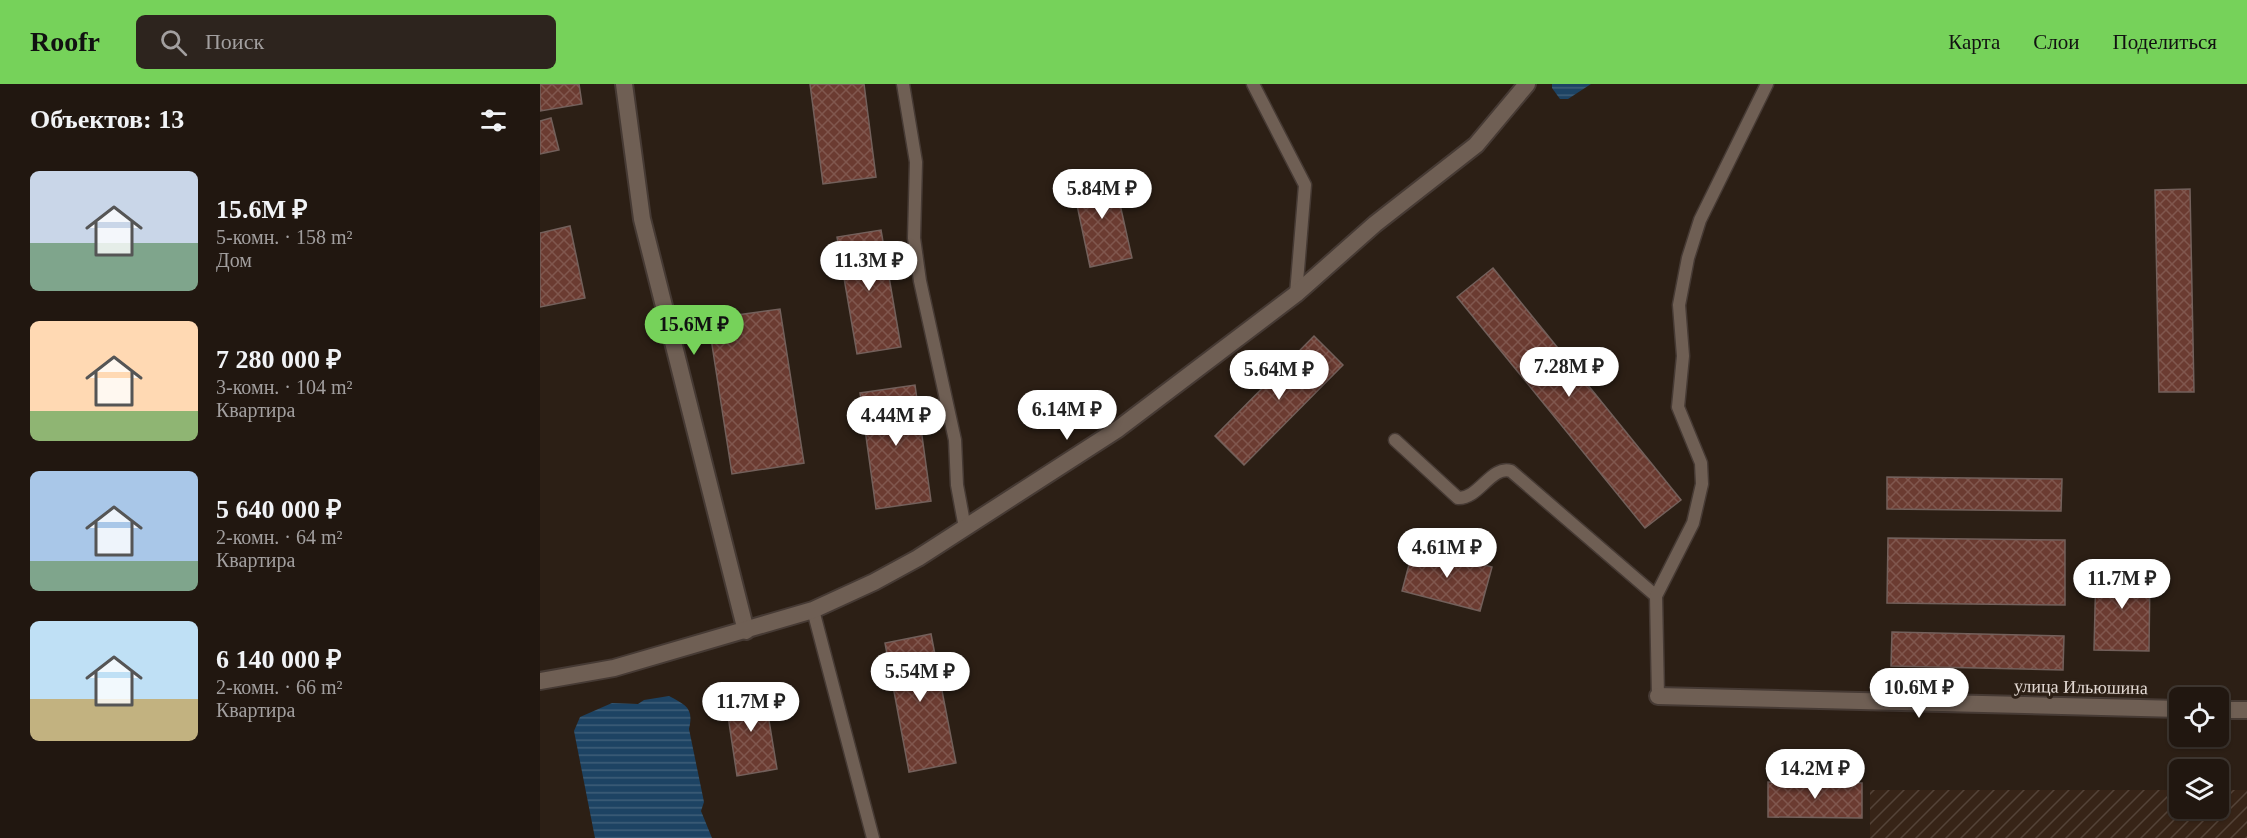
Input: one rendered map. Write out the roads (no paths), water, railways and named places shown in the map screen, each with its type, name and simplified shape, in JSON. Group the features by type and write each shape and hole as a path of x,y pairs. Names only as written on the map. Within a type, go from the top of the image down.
{"street":[{"path":"624,84 642,219 746,631"},
{"path":"540,681 614,668 813,610 892,572 965,528 1118,429 1296,294 1375,224 1476,146 1527,84"},
{"name":"улица Ильюшина","path":"1658,696 2169,709"},
{"path":"2229,710 2247,710"}],"lane":[{"path":"903,84 916,162 914,238 920,281 955,440 957,485 965,528"},
{"path":"1253,84 1305,185 1296,294"},
{"path":"1658,696 1656,596 1693,523 1702,484 1701,463 1678,407 1683,356 1678,305 1688,258 1700,220 1767,84"},
{"path":"1395,440 1458,498 1470,496 1499,471 1505,469 1511,471 1656,596"},
{"path":"813,610 873,838"}],"water":[{"path":"1552,84 1591,84 1568,99 1560,99 1552,88"},
{"path":"669,696 684,705 689,712 689,729 704,802 701,811 712,838 595,838 574,731 580,717 612,703 638,704 644,700"}]}
